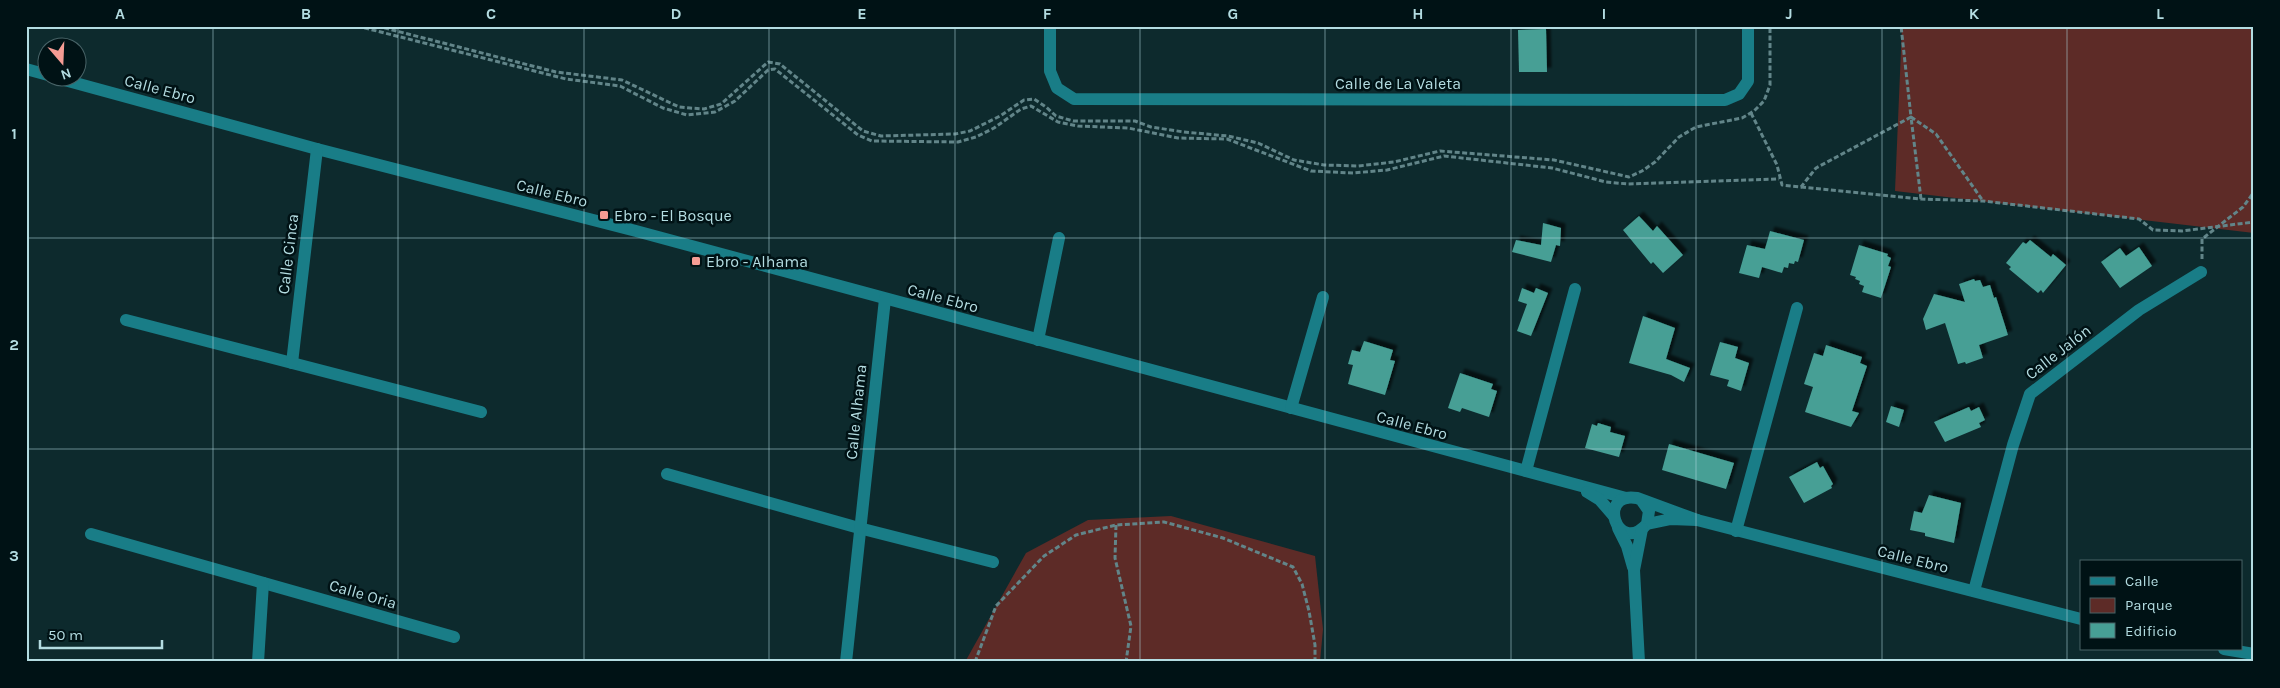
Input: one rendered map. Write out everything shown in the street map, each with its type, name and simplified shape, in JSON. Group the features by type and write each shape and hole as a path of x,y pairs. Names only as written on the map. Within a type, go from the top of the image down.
{"street":[{"name":"Calle de La Valeta","path":"1050,26 1050,71 1057,88 1074,98 1725,100 1739,94 1748,81 1748,26"},
{"name":"Calle Ebro","path":"88,86 317,149 636,231 1626,498"},
{"name":"Calle Cinca","path":"292,363 317,149"},
{"path":"1038,340 1059,238"},
{"name":"Calle Jalón","path":"1974,591 2013,445 2030,394 2139,310 2201,272"},
{"path":"1526,471 1575,289"},
{"path":"1291,408 1323,297"},
{"name":"Calle Alhama","path":"846,662 885,299"},
{"path":"1736,531 1797,308"},
{"path":"126,320 481,412"},
{"path":"667,474 859,528 993,562"},
{"name":"Calle Ebro","path":"1576,486 1600,500 1613,515"},
{"path":"1634,570 1649,512 1642,501 1631,497 1620,502 1613,515 1627,546 1634,570 1639,662"},
{"name":"Calle Ebro","path":"1642,501 1736,531 2080,619"},
{"name":"Calle Ebro","path":"1645,527 1671,519 1697,520"},
{"path":"1618,528 1626,533 1634,533 1645,527"},
{"name":"Calle Oria","path":"91,534 454,637"},
{"path":"258,662 263,583"},
{"path":"2230,650 2254,654"}],"path":[{"path":"357,26 566,79 620,86 663,108 687,115 715,112 735,101 768,70 775,69 858,135 872,141 958,142 976,137 994,128 1021,109 1032,106 1058,122 1078,126 1128,128 1178,138 1227,139 1311,171 1353,173 1387,170 1444,156 1552,168 1606,182 1628,184 1779,179"},
{"path":"403,33 405,26"},
{"path":"1901,26 1920,199"},
{"path":"1751,113 1776,165 1779,179 1784,187 1920,199 1983,201 2139,219 2153,230 2182,231 2220,224 2254,222"},
{"path":"1801,187 1816,168 1911,117"},
{"path":"1911,117 1936,134 1983,201"},
{"path":"2201,272 2202,239 2243,207 2254,192"},
{"path":"975,662 996,606 1044,556 1076,535 1116,525 1164,522 1223,538 1293,567 1302,584 1309,611 1315,645 1315,662"},
{"path":"1116,525 1115,558 1131,626 1126,662"}],"green space":[{"path":"1902,26 2254,26 2254,233 1895,191"},
{"path":"1171,516 1315,556 1323,629 1320,662 965,662 1026,553 1088,520"}],"building":[{"path":"1546,29 1547,72 1519,72 1518,30"},
{"path":"1639,216 1653,231 1657,226 1683,255 1663,273 1653,262 1651,264 1623,230"},
{"path":"1543,223 1561,228 1560,246 1556,245 1551,262 1512,252 1516,240 1541,245"},
{"path":"1770,231 1804,240 1798,262 1795,261 1794,264 1789,263 1788,268 1784,267 1782,273 1762,267 1759,278 1739,273 1747,245 1765,249"},
{"path":"2030,240 2051,257 2053,254 2066,265 2043,293 2041,290 2038,293 2009,269 2011,267 2006,263 2023,242 2026,244"},
{"path":"1859,245 1888,254 1887,256 1891,258 1888,266 1891,267 1881,298 1862,292 1864,286 1859,284 1860,281 1855,279 1856,277 1850,275"},
{"path":"2139,247 2152,266 2120,288 2101,262 2120,248 2126,256"},
{"path":"1974,279 1975,281 1980,280 1983,287 1990,285 1994,298 1996,297 2008,335 1979,345 1983,358 1966,364 1965,362 1958,364 1945,323 1926,330 1923,319 1934,294 1965,302 1959,284"},
{"path":"1522,288 1534,293 1536,288 1548,293 1531,336 1517,331 1527,304 1518,301"},
{"path":"1643,316 1675,328 1666,359 1690,368 1684,382 1671,375 1629,363"},
{"path":"1364,341 1393,350 1390,360 1395,361 1385,395 1348,384 1353,365 1348,364 1352,350 1360,352"},
{"path":"1720,342 1738,347 1735,358 1749,363 1741,391 1727,386 1729,380 1710,375"},
{"path":"1826,345 1862,357 1860,363 1867,366 1852,411 1859,413 1851,427 1805,412 1813,387 1804,384 1814,353 1823,356"},
{"path":"1460,373 1493,384 1491,389 1497,391 1489,417 1462,408 1460,412 1448,408"},
{"path":"1891,406 1904,410 1899,427 1886,422"},
{"path":"1969,407 1971,411 1979,407 1985,420 1979,423 1981,427 1945,442 1934,422"},
{"path":"1598,423 1611,427 1610,432 1625,436 1619,457 1585,448 1592,424 1597,426"},
{"path":"1669,444 1734,463 1726,489 1662,470"},
{"path":"1817,462 1820,468 1823,466 1833,484 1832,488 1804,503 1789,477"},
{"path":"1929,495 1961,503 1954,543 1925,536 1925,533 1910,530 1914,511 1922,513"}],"place":[{"name":"Ebro - El Bosque","path":"604,215"},
{"name":"Ebro - Alhama","path":"696,261"}]}
